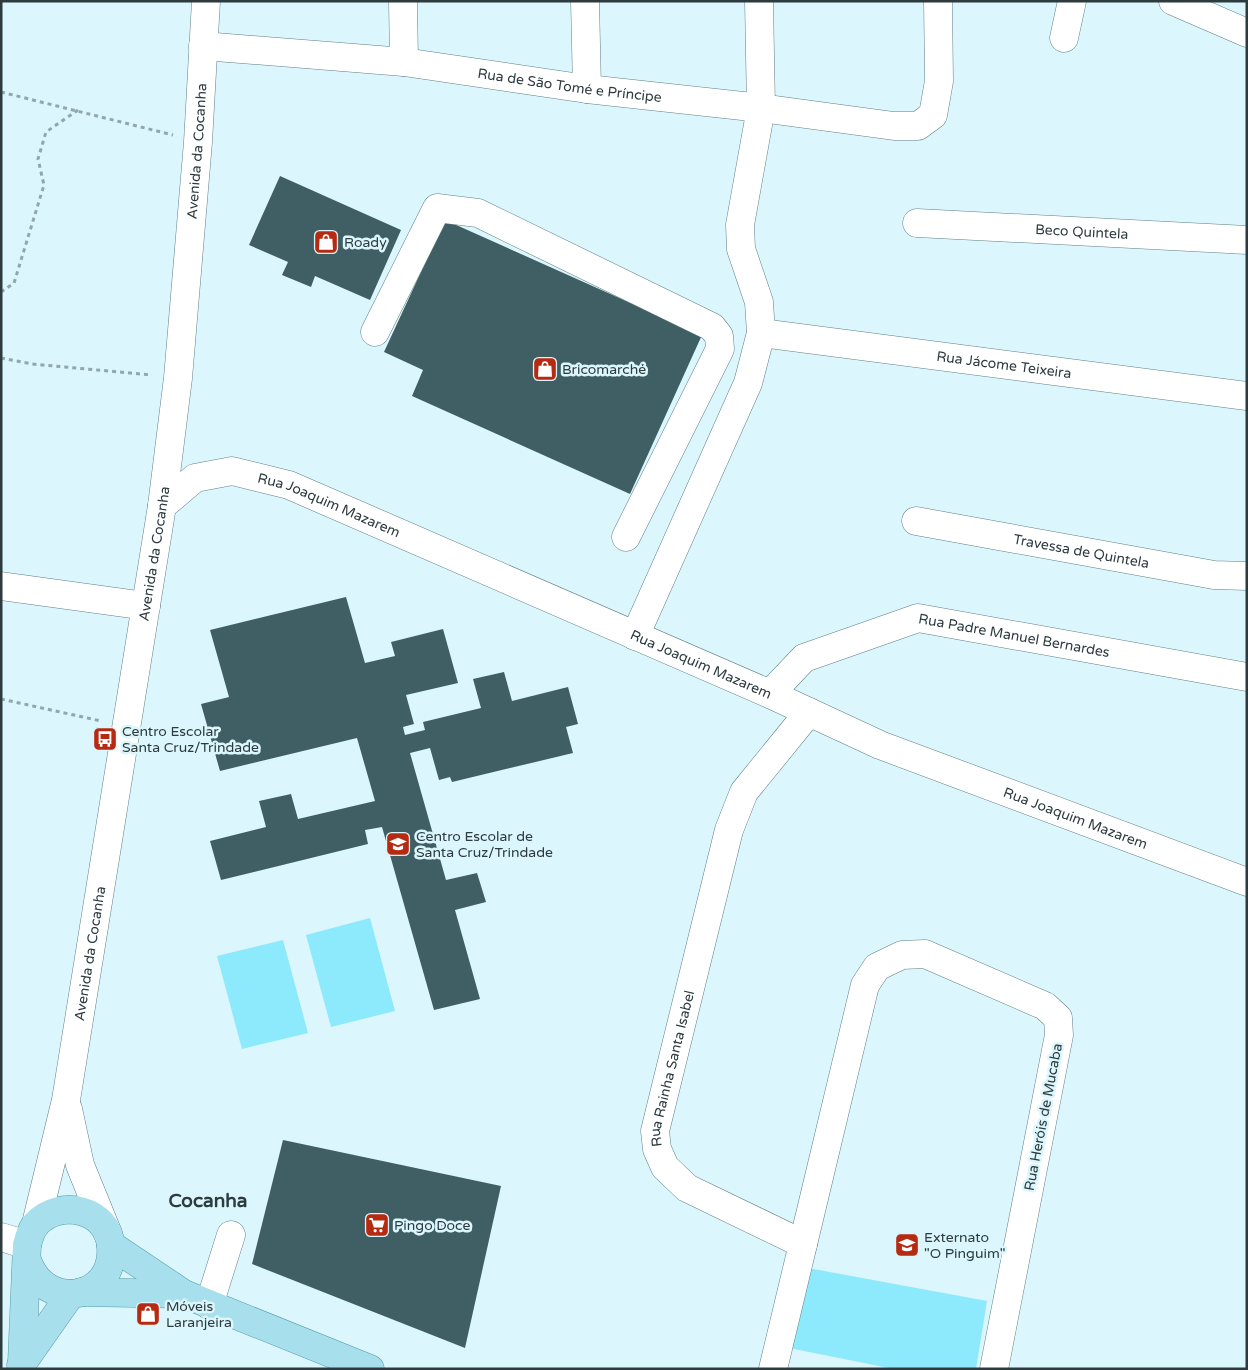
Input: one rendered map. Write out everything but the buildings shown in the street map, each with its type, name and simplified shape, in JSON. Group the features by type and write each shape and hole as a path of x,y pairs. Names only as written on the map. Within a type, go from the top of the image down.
{"main road":[{"path":"21,1366 30,1243 47,1215 61,1209 75,1209 95,1218 100,1222 110,1239 184,1294 370,1369"},
{"path":"21,1366 76,1293 97,1283 108,1269 111,1257 110,1239"},
{"path":"30,1243 31,1271 38,1281 59,1293 184,1294"}],"street":[{"name":"Avenida da Cocanha","path":"30,1243 66,1100 162,506 178,378 198,142 206,1"},
{"path":"404,1 404,62"},
{"path":"585,1 587,89"},
{"path":"635,636 748,383 761,333 759,302 741,249 740,225 760,108 759,1"},
{"name":"Rua de São Tomé e Príncipe","path":"203,46 404,62 587,89 760,108 894,126 918,126 933,115 939,81 938,1"},
{"path":"1064,38 1072,1"},
{"path":"1173,1 1247,33"},
{"path":"375,332 437,208 478,214 712,327 720,336 720,349 626,538"},
{"name":"Beco Quintela","path":"917,223 1247,240"},
{"name":"Rua Jácome Teixeira","path":"761,333 1247,396"},
{"name":"Rua Joaquim Mazarem","path":"162,506 196,478 232,472 289,485 770,694 880,745 1247,882"},
{"name":"Travessa de Quintela","path":"916,521 1214,575 1247,576"},
{"path":"1,586 146,606"},
{"name":"Rua Padre Manuel Bernardes","path":"770,694 804,658 918,618 1247,677"},
{"name":"Rua Rainha Santa Isabel","path":"803,1244 687,1188 665,1168 657,1149 655,1131 729,830 744,792 809,712"},
{"name":"Rua Heróis de Mucaba","path":"803,1244 865,985 878,967 902,955 926,954 1045,1006 1058,1018 1059,1035 994,1369"},
{"path":"66,1100 80,1165 110,1239"},
{"path":"210,1305 231,1234"},
{"path":"1,1237 30,1243"},
{"path":"773,1369 803,1244"}],"path":[{"path":"1,92 198,142"},
{"path":"1,292 14,283 44,185 38,159 46,132 78,110"},
{"path":"1,358 32,364 178,378"},
{"path":"1,699 126,727"}],"shaded area":[{"path":"370,918 395,1011 331,1027 306,935"},
{"path":"283,940 308,1033 242,1049 217,956"},
{"path":"808,1268 987,1301 976,1369 894,1369 789,1348"}],"place":[{"name":"Roady","path":"326,242"},
{"name":"Bricomarché","path":"545,369"},
{"name":"Centro Escolar Santa Cruz/Trindade","path":"105,739"},
{"name":"Centro Escolar de Santa Cruz/Trindade","path":"398,844"},
{"name":"Pingo Doce","path":"377,1225"},
{"name":"Externato \"O Pinguim\"","path":"907,1245"},
{"name":"Móveis Laranjeira","path":"148,1314"}],"district":[{"name":"Cocanha","path":"208,1200"}]}
